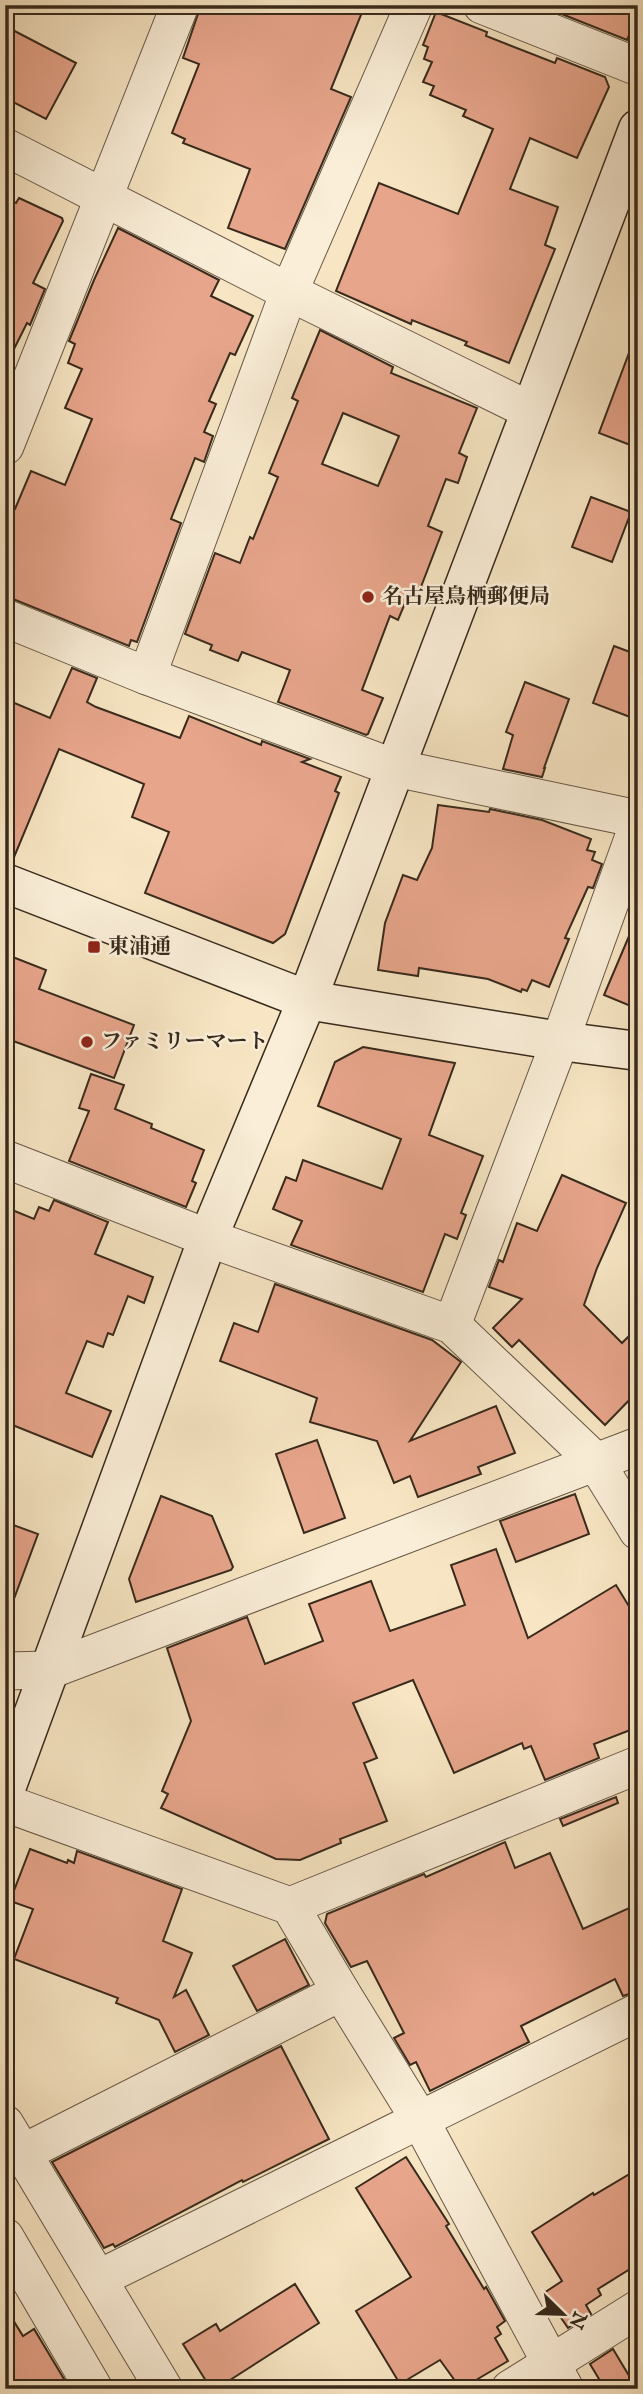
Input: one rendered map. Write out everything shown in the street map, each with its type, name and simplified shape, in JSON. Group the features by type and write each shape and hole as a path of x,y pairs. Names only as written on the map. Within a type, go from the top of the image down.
{"street":[{"path":"5,446 180,5"},
{"path":"147,676 289,292 414,5"},
{"path":"482,5 638,67"},
{"path":"5,1791 208,1238 307,1000 638,129"},
{"path":"5,147 289,292 531,411"},
{"path":"5,618 147,676 395,768 638,819"},
{"path":"452,1325 560,1041 638,825"},
{"path":"5,883 307,1000 638,1051"},
{"path":"5,1159 208,1238 452,1325 595,1461 638,1531"},
{"path":"5,1671 50,1670 638,1446"},
{"path":"290,1906 638,1765"},
{"path":"5,1803 290,1906 420,2120 558,2376"},
{"path":"164,2389 14,2138 341,1992"},
{"path":"98,2279 638,2012"},
{"path":"5,2236 94,2389"},
{"path":"510,2389 558,2376 638,2309"}],"building":[{"path":"201,5 365,5 331,89 351,97 285,249 228,228 250,169 183,143 185,139 172,133 199,64 183,58"},
{"path":"539,5 638,5 638,36 630,33 627,40"},
{"path":"436,12 487,32 486,36 555,63 557,58 605,77 609,87 577,158 530,138 510,189 558,207 545,245 555,249 509,363 465,345 467,342 412,320 411,324 336,291 379,183 458,214 493,129 463,116 466,110 430,95 434,86 423,82 432,62 424,59 428,47 423,45"},
{"path":"5,26 76,63 46,119 5,98"},
{"path":"19,198 62,218 63,221 33,283 45,289 30,325 27,323 5,367 5,216 12,201 16,203"},
{"path":"118,228 219,280 211,296 253,316 235,355 230,353 209,401 216,404 204,432 213,436 204,462 195,458 171,519 181,523 137,642 131,640 129,646 5,598 5,505 15,509 31,471 65,485 92,419 65,408 82,369 68,363 75,344 69,341"},
{"path":"320,330 393,367 391,373 477,408 459,453 467,457 458,483 446,479 428,526 442,532 419,592 411,589 398,620 390,616 362,690 383,698 366,735 278,702 290,670 242,652 238,661 210,650 212,645 185,634 215,553 240,563 250,537 253,539 278,477 269,473 298,401 292,398","holes":["343,413 399,436 378,486 322,464"]},
{"path":"635,337 638,338 638,448 599,433"},
{"path":"591,497 631,512 612,562 572,547"},
{"path":"614,646 638,655 638,720 593,703"},
{"path":"72,668 97,678 87,702 96,707 180,738 189,716 261,745 262,741 310,759 302,762 341,777 335,791 339,793 285,934 273,943 145,893 169,832 132,817 144,784 59,749 12,862 5,862 5,699 50,718"},
{"path":"525,682 569,699 542,777 503,769 513,735 506,732"},
{"path":"438,805 489,812 490,809 542,820 591,839 587,850 595,852 592,860 602,864 593,888 588,887 565,938 569,939 549,987 532,980 527,991 522,989 521,992 488,979 419,968 418,976 378,970 385,923 403,875 417,880 432,848"},
{"path":"638,915 638,1009 604,995"},
{"path":"5,954 46,970 39,989 134,1025 114,1078 5,1038"},
{"path":"363,1047 455,1063 429,1135 483,1156 461,1213 466,1215 457,1239 445,1234 423,1292 291,1245 302,1221 273,1209 286,1177 296,1181 303,1160 382,1189 401,1139 318,1106 335,1062"},
{"path":"91,1074 124,1085 115,1109 152,1124 151,1128 204,1150 192,1181 196,1183 186,1207 69,1161 89,1111 79,1108"},
{"path":"562,1175 626,1203 584,1305 622,1343 638,1327 638,1391 605,1425 519,1340 512,1347 493,1328 522,1299 489,1287 499,1260 503,1262 517,1223 537,1231"},
{"path":"54,1200 108,1222 95,1254 153,1277 144,1303 128,1296 113,1335 108,1333 103,1347 87,1341 66,1393 111,1411 92,1457 5,1422 5,1207 34,1219 39,1207 49,1211"},
{"path":"275,1284 432,1340 461,1362 410,1441 496,1406 515,1453 478,1467 481,1474 418,1497 410,1476 394,1483 377,1441 310,1422 317,1398 220,1361 234,1323 258,1332"},
{"path":"317,1440 345,1518 304,1533 276,1454"},
{"path":"575,1494 589,1534 516,1562 500,1521"},
{"path":"161,1496 212,1516 233,1567 231,1570 136,1602 129,1579"},
{"path":"5,1522 38,1534 8,1615 5,1615"},
{"path":"496,1549 528,1638 616,1585 638,1621 638,1727 594,1744 599,1758 545,1780 531,1746 524,1749 522,1743 454,1773 413,1680 353,1703 377,1758 364,1763 387,1821 340,1839 341,1843 300,1860 276,1859 161,1808 168,1794 162,1791 191,1721 167,1648 247,1617 265,1664 323,1641 309,1604 371,1581 390,1631 465,1605 451,1565"},
{"path":"616,1797 618,1803 563,1826 560,1819"},
{"path":"505,1842 515,1868 550,1853 583,1929 638,1904 638,1991 623,1996 615,1979 521,2026 529,2042 430,2091 416,2062 410,2065 394,2038 404,2033 367,1961 351,1967 325,1923 327,1914 424,1874 426,1877"},
{"path":"30,1849 67,1863 68,1860 74,1863 77,1851 182,1889 163,1941 192,1953 174,1997 186,1990 209,2035 175,2052 159,2020 116,2003 118,1998 14,1959 33,1909 10,1901"},
{"path":"285,1939 309,1985 257,2011 233,1966"},
{"path":"281,2046 329,2139 243,2182 242,2180 115,2247 113,2244 104,2248 52,2162"},
{"path":"406,2157 449,2224 446,2226 505,2321 497,2327 501,2334 495,2338 508,2361 461,2389 440,2360 400,2384 356,2311 411,2277 356,2188"},
{"path":"638,2169 638,2264 598,2289 601,2295 586,2305 591,2314 568,2328 544,2293 562,2281 532,2232 593,2193 594,2195"},
{"path":"295,2284 319,2323 216,2389 211,2389 183,2344 216,2324 220,2331"},
{"path":"5,2307 23,2336 34,2329 70,2389 5,2389"},
{"path":"613,2349 637,2389 605,2389 590,2364"}],"place":[{"name":"名古屋鳥栖郵便局","path":"368,597"},
{"name":"東浦通","path":"94,947"},
{"name":"ファミリーマート","path":"87,1042"}]}
